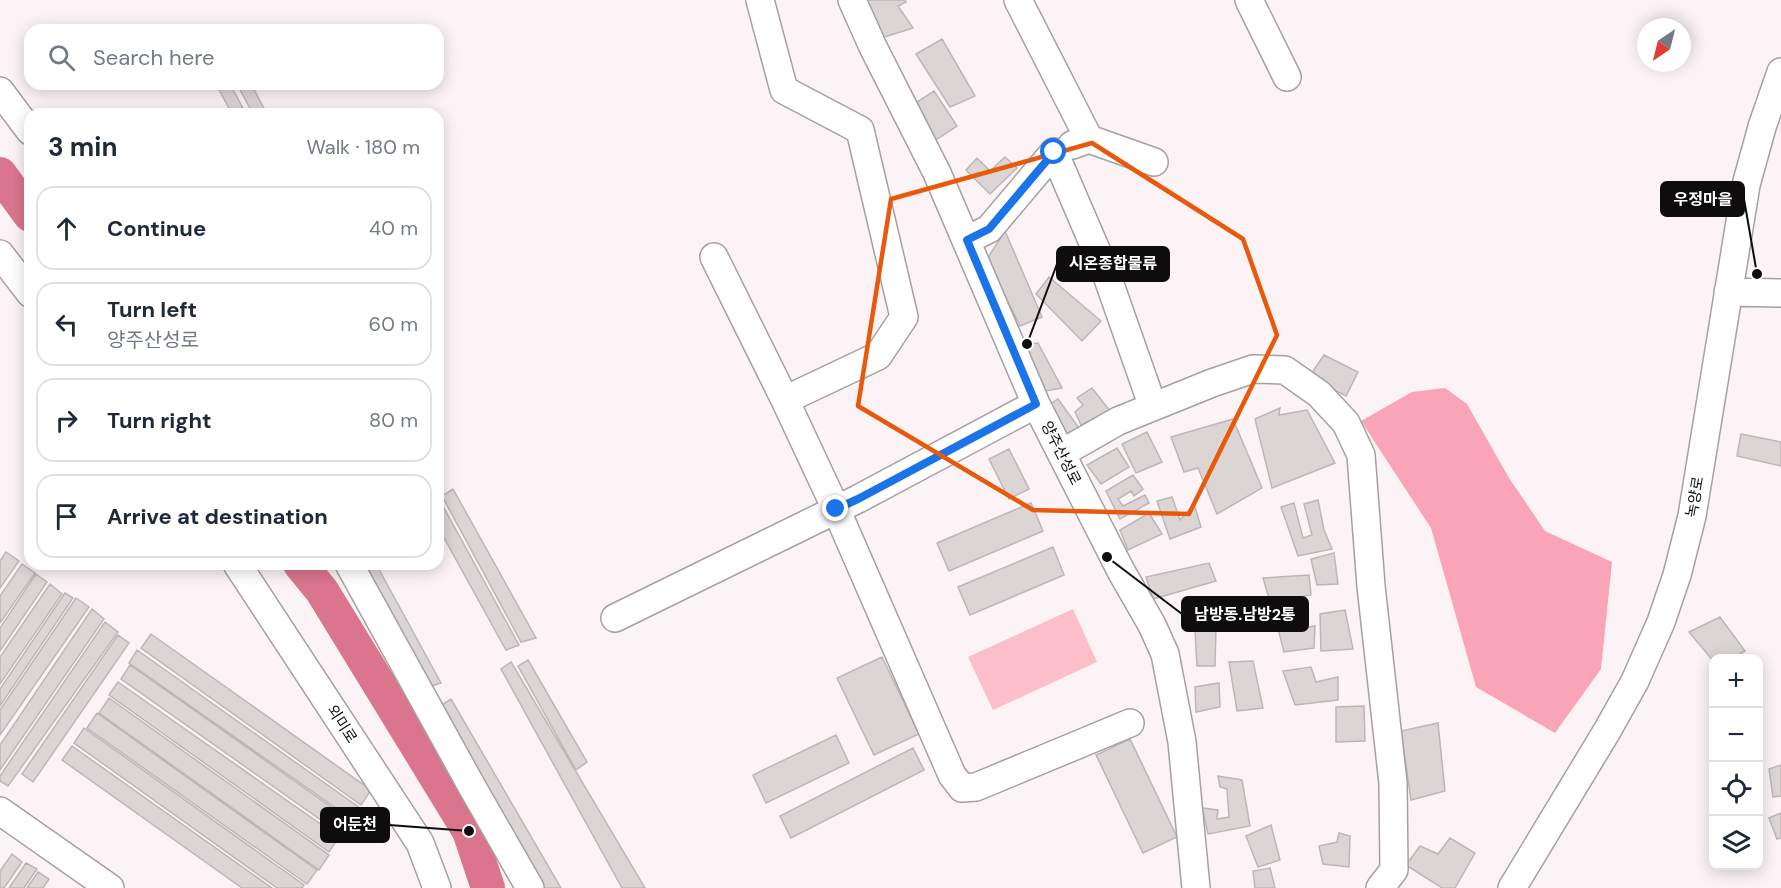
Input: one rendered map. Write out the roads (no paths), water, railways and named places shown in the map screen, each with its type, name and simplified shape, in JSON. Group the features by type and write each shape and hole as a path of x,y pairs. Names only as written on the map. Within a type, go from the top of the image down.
{"street":[{"path":"760,0 784,90 860,130 904,317 878,356 785,400"},
{"name":"양주산성로","path":"852,0 873,47 937,173 1036,404 1165,654 1182,742 1196,888"},
{"path":"1017,0 1089,139"},
{"path":"1249,0 1287,77"},
{"name":"녹양로","path":"1512,888 1608,731 1635,681 1661,622 1677,575 1692,516 1752,157 1781,72"},
{"path":"0,91 24,123"},
{"path":"967,240 989,229 1054,152 1089,139 1154,162"},
{"path":"1054,152 1106,273 1153,407"},
{"path":"0,254 24,285"},
{"path":"714,257 836,509 952,775 962,788 976,787 1130,723"},
{"path":"1728,292 1781,293"},
{"path":"1062,453 1119,421 1252,369 1285,370 1319,393 1346,423 1360,455 1371,586 1393,783 1394,870 1392,884"},
{"path":"615,618 858,499 1036,404"},
{"name":"외미로","path":"241,570 420,843 437,888"},
{"path":"352,570 530,888"},
{"path":"0,812 110,888"}],"waterway":[{"path":"0,174 24,207"},
{"path":"305,570 322,591 469,831 488,888"}],"place":[{"name":"우정마을","path":"1757,274"},
{"name":"시온종합물류","path":"1027,344"},
{"name":"남방동.남방2통","path":"1107,557"},
{"name":"어둔천","path":"469,831"}]}
